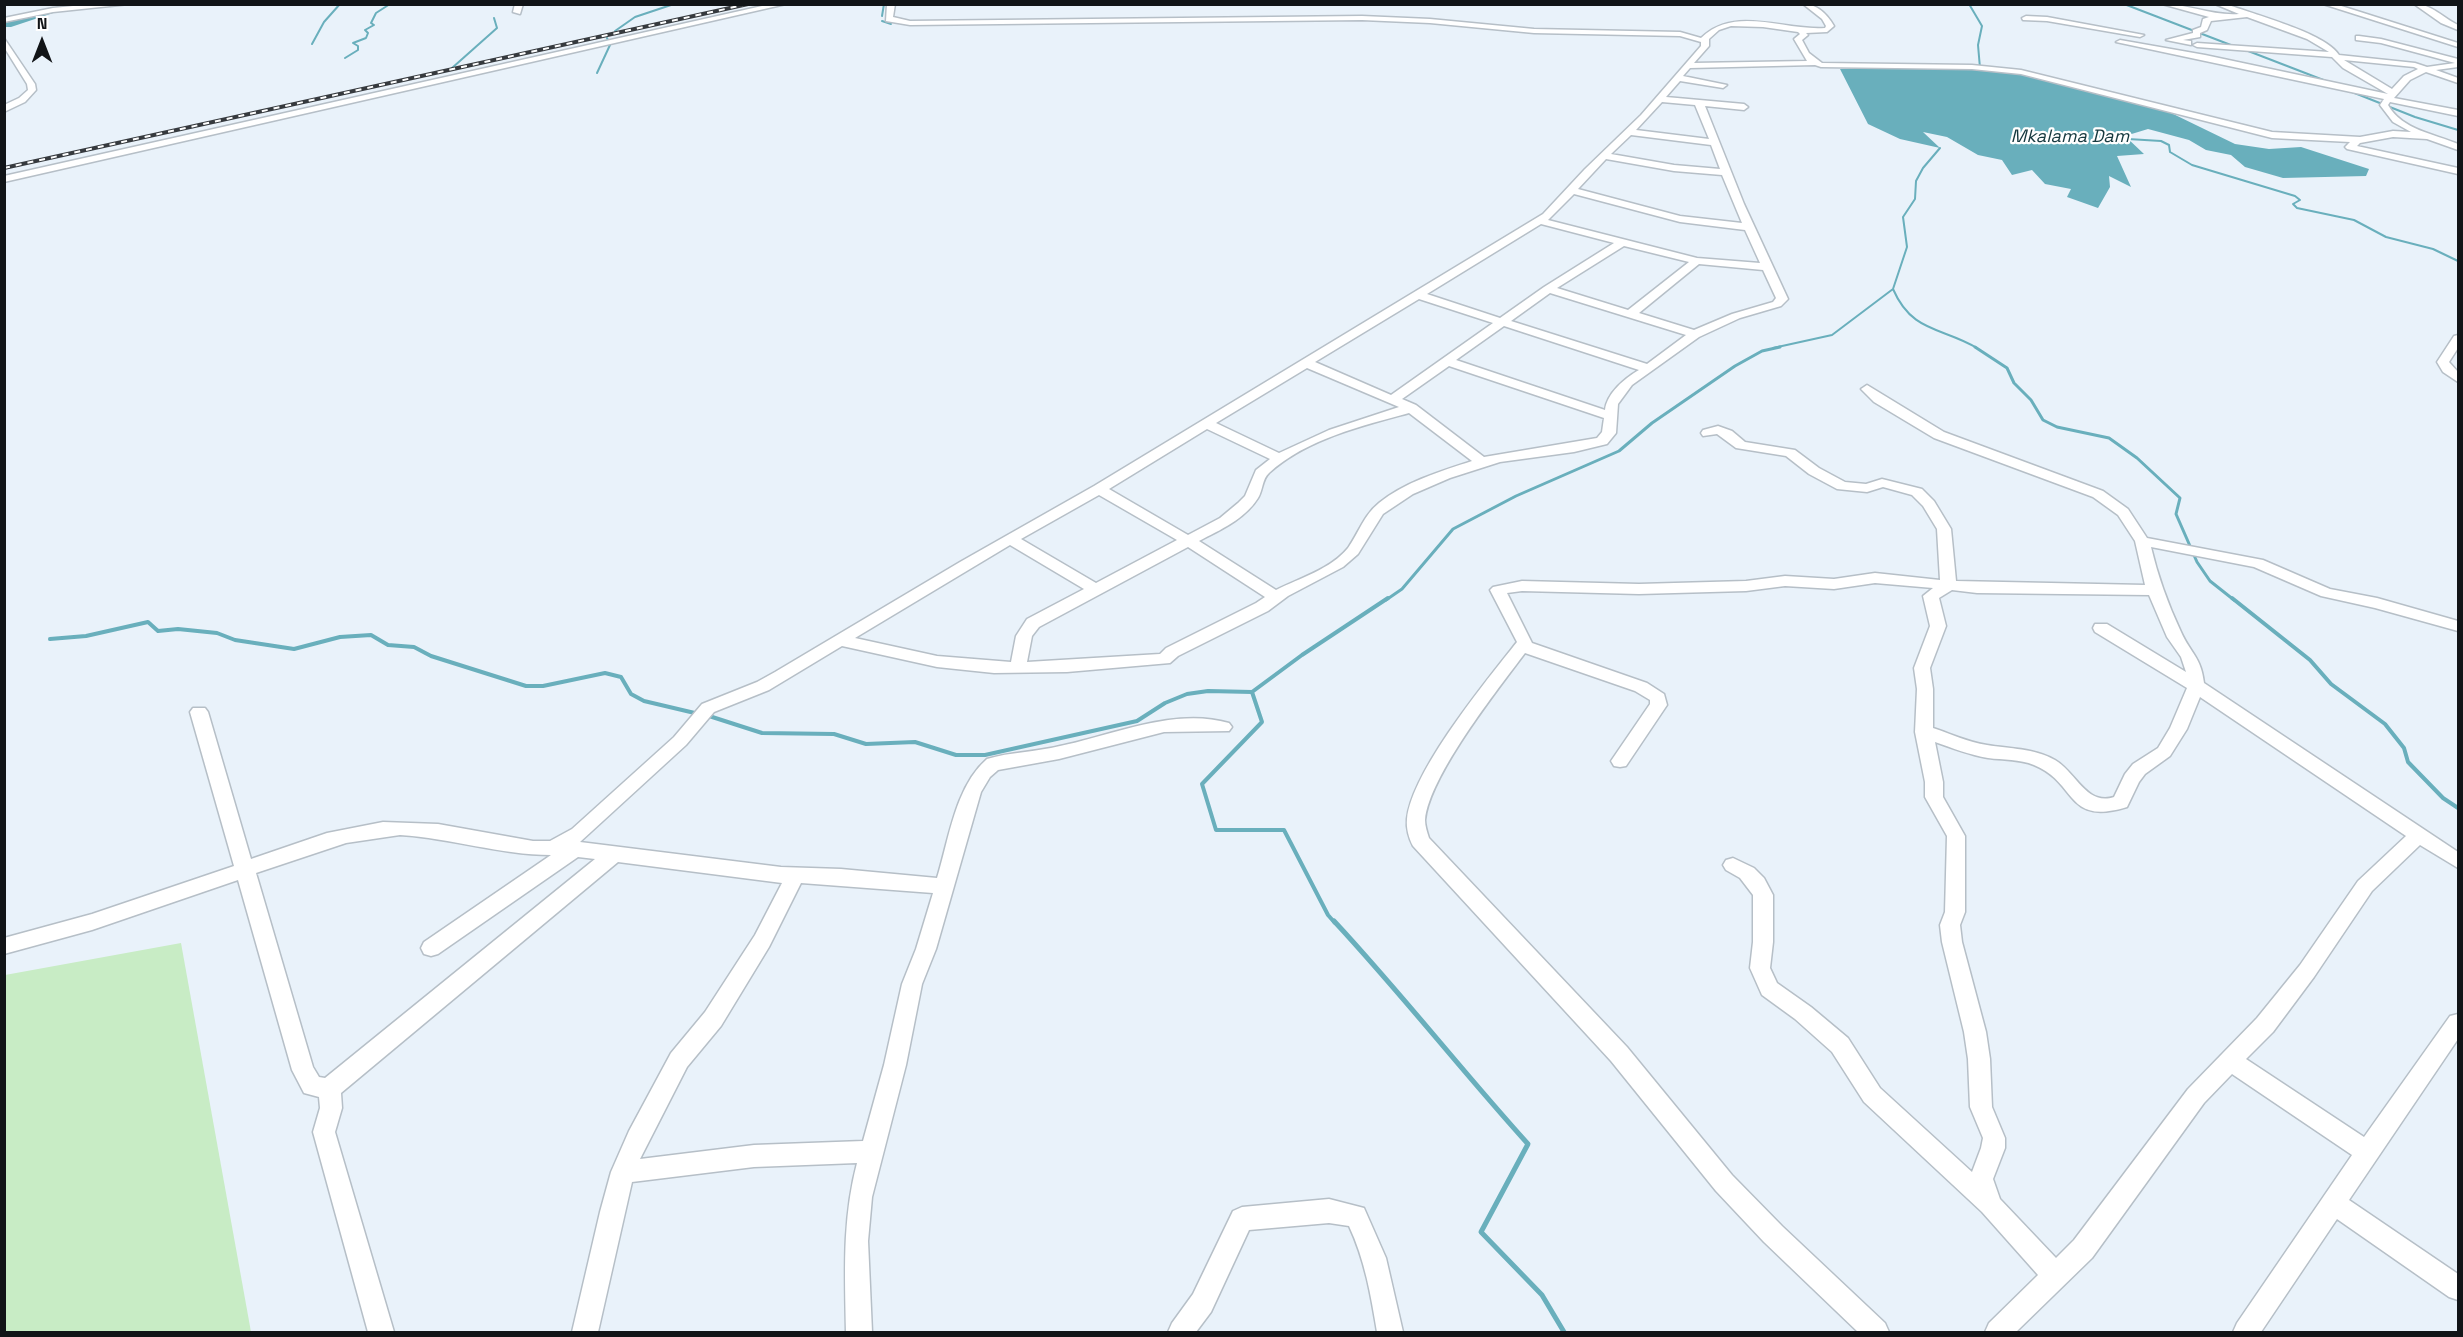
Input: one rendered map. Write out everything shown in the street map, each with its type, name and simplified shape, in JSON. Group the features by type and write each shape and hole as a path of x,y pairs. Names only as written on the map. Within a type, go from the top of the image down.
{"street":[{"path":"4,20 53,10 126,4"},
{"path":"4,178 145,149 586,46 783,4"},
{"path":"891,4 889,19 910,23 1390,15 1534,31 1680,34 1705,41"},
{"path":"553,848 579,834 680,741 708,708 763,686 1010,539 1099,489 1540,221 1564,200 1570,190 1661,99 1705,46 1704,38 1710,31 1726,26 1772,26 1820,32 1827,30 1830,26 1825,18 1806,4"},
{"path":"2165,4 2224,18 2285,27"},
{"path":"2218,4 2285,27 2322,44 2332,50 2335,56 2348,67 2367,76 2390,96"},
{"path":"2326,4 2454,44 2457,62"},
{"path":"2416,4 2458,28"},
{"path":"2170,40 2197,35 2196,32 2205,27 2206,21 2245,15"},
{"path":"2438,15 2458,17"},
{"path":"2026,18 2047,19 2197,45 2410,64 2458,81"},
{"path":"1801,31 1804,35 1797,41 1810,60 1816,63"},
{"path":"2359,38 2381,41 2457,62"},
{"path":"4,40 31,84 32,90 22,100 4,109"},
{"path":"2120,42 2210,58 2390,96 2458,113"},
{"path":"2197,45 2210,58"},
{"path":"2457,62 2426,69 2402,80 2384,105 2388,115 2407,127 2458,147"},
{"path":"1682,72 1816,63 1980,68 2021,72 2266,134 2360,140 2393,134 2431,136"},
{"path":"1682,72 1723,85"},
{"path":"2367,76 2402,80"},
{"path":"1661,99 1744,107"},
{"path":"838,640 918,658 970,666 1018,668 1164,659 1180,647 1262,607 1275,596 1304,585 1348,556 1359,544 1366,525 1378,510 1396,498 1445,476 1483,463 1522,453 1602,441 1608,433 1612,404 1628,382 1695,334 1736,316 1777,304 1782,299 1699,103"},
{"path":"1630,132 1715,143"},
{"path":"2360,140 2350,147 2359,151 2458,171"},
{"path":"1603,156 1674,168 1727,172"},
{"path":"1570,190 1680,219 1750,227"},
{"path":"1540,221 1697,261 1768,267"},
{"path":"1394,399 1548,289 1622,243"},
{"path":"1629,315 1697,261"},
{"path":"1548,289 1695,334"},
{"path":"1418,295 1649,369"},
{"path":"2458,339 2453,355 2443,362 2447,369 2458,378"},
{"path":"1447,361 1611,416"},
{"path":"1306,363 1411,408 1483,463"},
{"path":"1867,388 1880,399 1940,435 2098,494 2123,513 2142,541 2145,560 2155,590 2175,637 2188,656 2196,686 2178,729 2164,752 2139,769 2131,779 2121,802 2109,807 2093,806 2078,796 2070,783 2054,767 2043,760 2020,754 1978,750 1924,732"},
{"path":"1018,668 1024,636 1033,623 1225,521 1251,498 1261,473 1278,458 1318,440 1411,408"},
{"path":"1206,423 1278,458"},
{"path":"1708,433 1718,430 1741,445 1790,453 1814,471 1842,486 1867,488 1882,483 1898,485 1917,492 1929,504 1944,529 1943,543 1948,571 1947,587"},
{"path":"1099,489 1187,540 1275,596"},
{"path":"1010,539 1095,589"},
{"path":"2142,541 2258,563 2326,593 2377,603 2458,626"},
{"path":"1876,1332 1796,1257 1724,1183 1619,1054 1420,841 1415,821 1422,795 1458,735 1525,642 1498,590 1522,586 1639,589 1746,586 1785,581 1834,584 1875,578 1947,587 2155,590"},
{"path":"1947,587 1931,596 1938,626 1922,668 1925,689 1924,732 1934,782 1934,797 1956,836 1955,912 1950,925 1952,942 1975,1032 1982,1107 1994,1138 1993,1148 1981,1179 1991,1206"},
{"path":"2101,628 2196,686 2458,861"},
{"path":"1522,646 1641,687 1658,698 1658,705 1620,761"},
{"path":"199,712 303,1070 312,1086 329,1089 614,854"},
{"path":"859,1332 856,1241 860,1197 895,1065 912,984 926,949 972,792 984,772 993,764 1059,753 1171,725 1223,727"},
{"path":"4,946 57,933 325,842 361,832 386,829 411,829 533,848 575,849 795,876 841,877 943,886"},
{"path":"1998,1332 2083,1249 2196,1096 2265,1025 2307,971 2365,886 2419,835"},
{"path":"431,948 575,849"},
{"path":"1733,865 1747,873 1757,883 1763,895 1763,942 1760,968 1769,989 1803,1013 1840,1045 1872,1095 1991,1206 2055,1275"},
{"path":"585,1332 623,1172 637,1139 679,1060 713,1019 762,941 795,876"},
{"path":"2246,1332 2415,1082 2458,1023"},
{"path":"2230,1061 2368,1153"},
{"path":"329,1089 331,1108 324,1132 381,1332"},
{"path":"623,1172 754,1156 872,1152"},
{"path":"2334,1203 2458,1288"},
{"path":"1181,1332 1202,1303 1242,1219 1329,1211 1356,1216 1366,1233 1384,1291 1390,1332"}],"green space":[{"path":"181,943 251,1332 5,1332 5,975"}],"water":[{"name":"Mkalama Dam","path":"1919,67 2014,72 2165,110 2235,144 2269,149 2301,147 2369,169 2366,176 2283,178 2245,167 2231,155 2206,150 2189,140 2148,129 2125,136 2144,154 2117,156 2131,187 2109,176 2110,187 2098,208 2067,197 2071,189 2045,184 2032,170 2012,175 2002,160 1978,155 1947,137 1923,132 1940,148 1900,139 1868,124 1840,69"}],"waterway":[{"path":"8,25 76,4"},
{"path":"312,44 324,22 340,4"},
{"path":"345,58 358,50 358,46 353,43 366,38 368,33 365,30 374,25 371,23 376,13 390,4"},
{"path":"615,31 635,17 674,4"},
{"path":"882,16 884,4"},
{"path":"1969,4 1982,26 1978,45 1980,68"},
{"path":"2124,4 2236,47"},
{"path":"452,68 497,28 494,18"},
{"path":"882,21 891,24"},
{"path":"597,73 610,45 607,38"},
{"path":"2243,49 2326,81"},
{"path":"2352,92 2415,117 2458,130"},
{"path":"2128,139 2161,141 2169,145 2170,152 2192,165 2295,196 2300,200 2293,204 2297,208 2354,220 2386,237 2433,249 2458,261"},
{"path":"1893,289 1907,247 1903,217 1915,199 1916,181 1923,168 1940,148"},
{"path":"1773,348 1832,335 1893,289"},
{"path":"1893,289 1909,314 1929,327 1977,348"},
{"path":"1386,600 1402,589 1453,529 1516,496 1619,451 1652,423 1735,366 1762,351 1780,347"},
{"path":"1975,347 2007,368 2014,383 2031,400 2043,420 2057,427 2109,438 2137,458 2180,498 2176,514 2197,562 2210,581 2234,600"},
{"path":"1252,692 1302,655 1388,598"},
{"path":"2232,598 2310,660 2331,684 2385,724 2404,748 2408,762 2443,798 2458,808"},
{"path":"50,639 86,636 148,622 158,631 178,629 217,633 235,640 294,649 340,637 371,635 388,645 414,647 431,656 526,686 543,686 605,673 621,677 631,694 644,701 699,714"},
{"path":"706,715 762,733 834,734 866,744 915,742 956,755 985,755 1137,721 1165,703 1187,694 1208,691 1252,692"},
{"path":"1252,692 1262,722 1202,784 1216,830 1284,830 1328,915 1335,923"},
{"path":"1334,921 1528,1144 1481,1232 1542,1295 1564,1332"}],"railway":[{"path":"4,168 748,4"}]}
